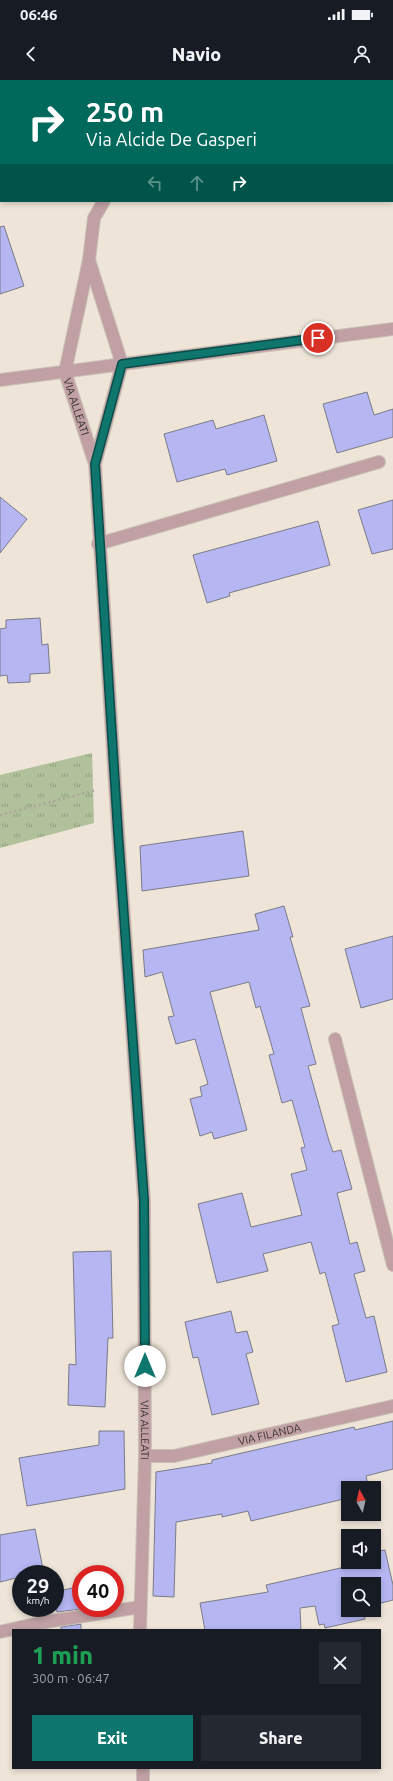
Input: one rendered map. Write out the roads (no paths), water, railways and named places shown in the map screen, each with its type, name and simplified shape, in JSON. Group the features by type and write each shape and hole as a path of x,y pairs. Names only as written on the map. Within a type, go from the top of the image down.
{"street":[{"path":"65,372 89,260 94,218 103,202"},
{"path":"89,260 122,364"},
{"path":"0,380 393,328"},
{"name":"VIA ALLEATI","path":"95,464 122,364"},
{"name":"VIA ALLEATI","path":"65,372 95,464 98,544 144,1200 145,1456 140,1629"},
{"path":"98,544 379,462"},
{"path":"335,1039 393,1265"},
{"name":"VIA FILANDA","path":"145,1456 174,1456 393,1406"},
{"path":"13,1629 39,1623 140,1607"},
{"path":"0,1632 12,1629"},
{"path":"143,1769 143,1781"}]}
